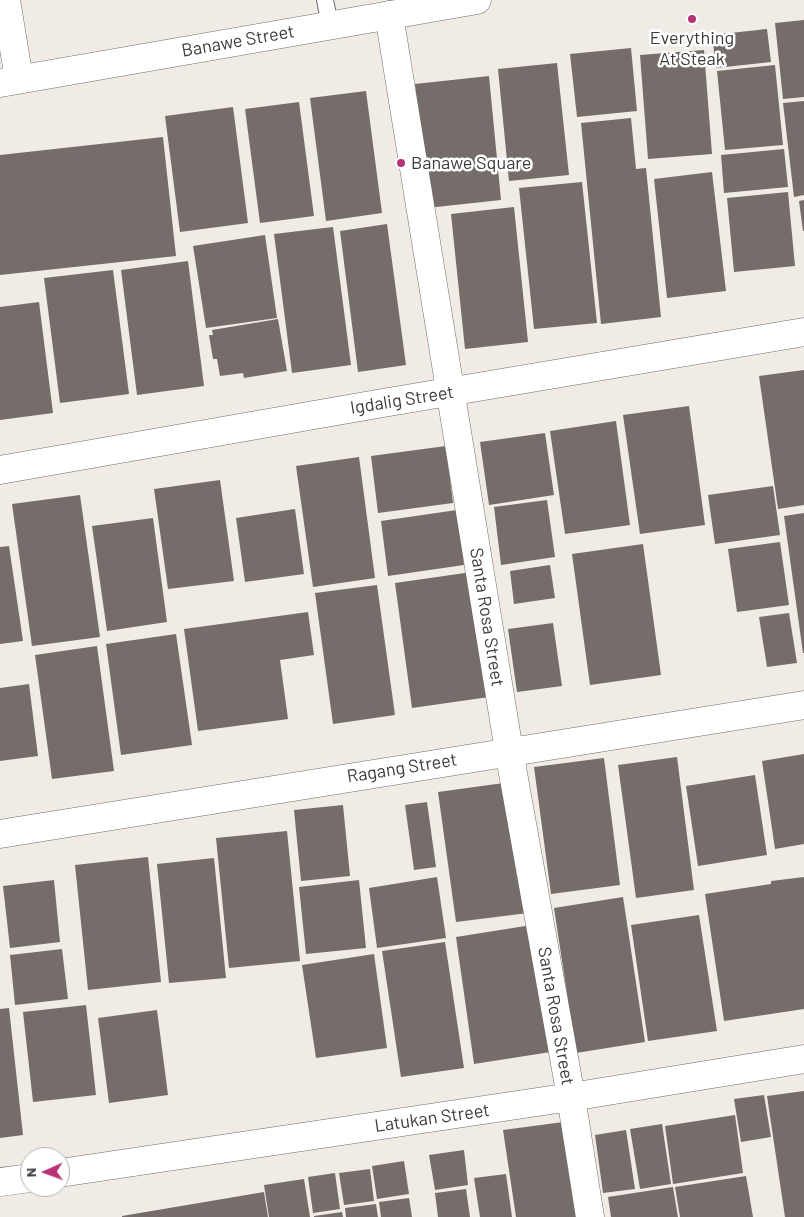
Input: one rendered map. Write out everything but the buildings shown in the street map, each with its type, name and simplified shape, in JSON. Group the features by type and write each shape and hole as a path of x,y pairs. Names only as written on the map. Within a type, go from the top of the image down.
{"street":[{"path":"6,0 10,81"},
{"name":"Banawe Street","path":"10,81 327,13 389,15 477,0"},
{"name":"Santa Rosa Street","path":"389,15 509,751 571,1097 590,1217"},
{"name":"Igdalig Street","path":"0,470 804,332"},
{"name":"Ragang Street","path":"0,834 804,705"},
{"name":"Latukan Street","path":"70,1172 571,1097 804,1059"},
{"path":"0,1182 20,1179"}],"place":[{"name":"Everything At Steak","path":"692,19"},
{"name":"Banawe Square","path":"401,163"}]}
